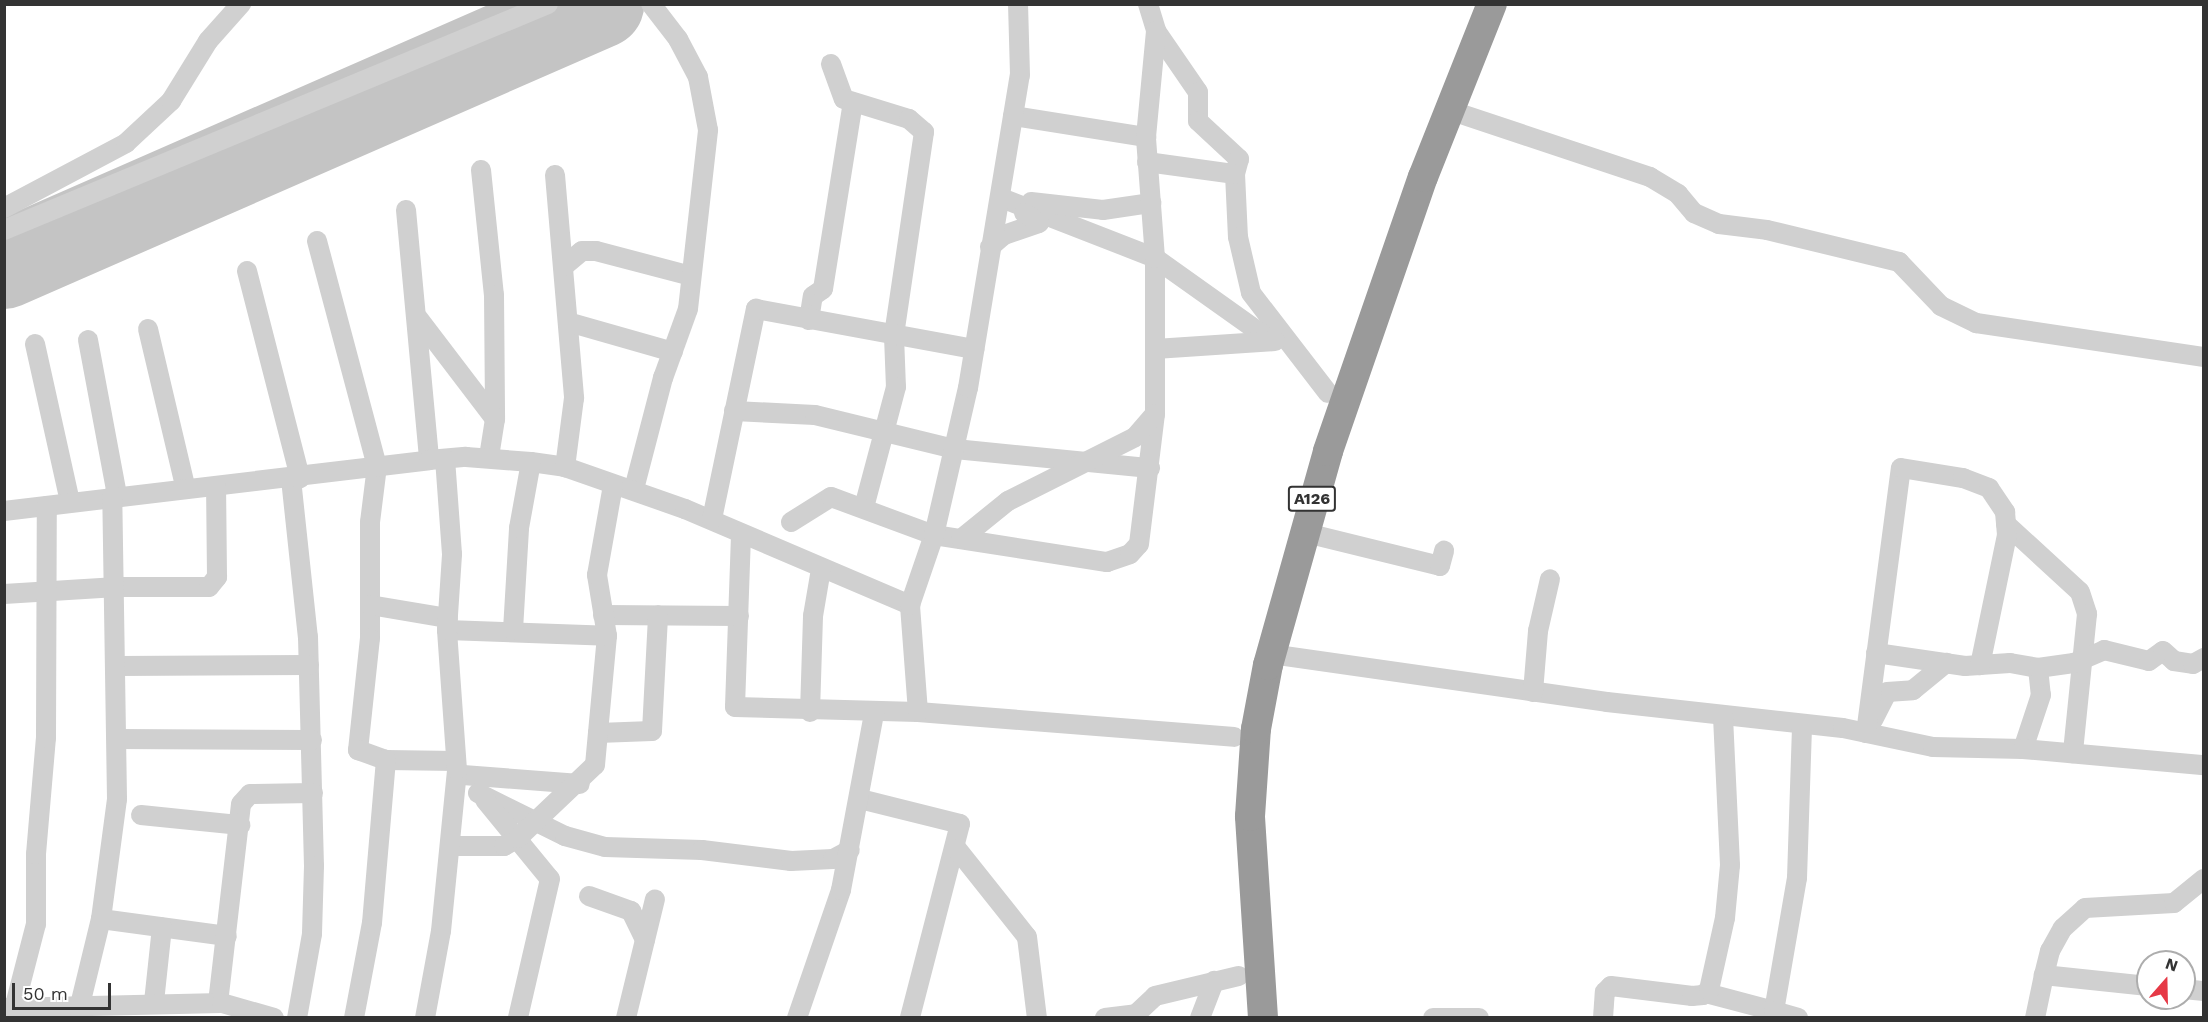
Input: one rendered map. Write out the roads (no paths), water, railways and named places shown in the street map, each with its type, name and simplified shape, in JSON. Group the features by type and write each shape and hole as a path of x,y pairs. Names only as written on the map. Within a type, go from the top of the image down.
{"highway":[{"name":"A126","path":"1243,1017 1227,978 1234,737 1257,626 1328,393 1399,187 1471,4"},
{"name":"A126","path":"1263,1017 1250,816 1256,729 1270,654 1302,532 1398,245 1492,4"}],"street":[{"path":"4,208 126,143 171,101 208,41 241,4"},
{"path":"4,230 548,4"},
{"path":"634,489 673,352 688,309 708,130 698,77 678,39 651,4"},
{"path":"918,712 910,605 934,535 955,449 990,247 1001,199 1022,38 1018,4"},
{"path":"791,522 831,497 864,507 934,535 1107,562 1118,560 1139,544 1155,414 1155,258 1146,137 1155,31 1148,4"},
{"path":"1155,31 1194,84 1201,101 1198,121 1239,159 1235,174 1245,275 1251,293 1279,341"},
{"path":"831,64 839,93 853,102 909,119 924,132 894,336 896,387 864,507"},
{"path":"808,320 813,296 823,289 853,102"},
{"path":"1449,110 1650,177 1678,194 1694,213 1719,224 1767,230 1899,262 1941,306 1976,322 2204,357"},
{"path":"1013,116 1146,137"},
{"path":"1148,162 1235,174"},
{"path":"481,170 494,295 495,419 489,458"},
{"path":"555,175 574,398 565,467"},
{"path":"1001,199 1103,210 1151,203"},
{"path":"990,247 1004,235 1039,223 1001,199"},
{"path":"1001,199 1155,258 1279,341 1328,393"},
{"path":"406,210 418,318 452,554 448,624 459,769 451,846 425,1017"},
{"path":"317,241 377,466 370,522 370,605 358,750 386,760 580,784"},
{"path":"564,266 582,251 596,251 691,276"},
{"path":"247,271 296,478 309,665 313,793 312,934 297,1017"},
{"path":"712,519 756,309 974,349"},
{"path":"418,318 495,419"},
{"path":"568,322 673,352"},
{"path":"148,328 185,486"},
{"path":"87,340 115,495 118,666 117,799 89,1011"},
{"path":"1155,349 1279,341"},
{"path":"34,344 70,502"},
{"path":"734,411 815,416 955,449 1150,468"},
{"path":"961,539 1008,501 1145,431 1155,414"},
{"path":"4,511 185,486 216,487 437,460 489,458 531,462 565,467 613,485 634,489 712,519 741,535 910,605"},
{"path":"513,630 519,528 531,462"},
{"path":"1866,734 1901,468 1963,478 1989,488 2005,512 2006,524 1980,665"},
{"path":"451,846 504,846 539,823 580,784 595,765 607,636 597,575 613,485"},
{"path":"4,594 46,589 214,584 216,487"},
{"path":"47,506 46,738 36,854 36,924 15,1011 89,1011 157,1007 220,1008 274,1017"},
{"path":"2006,524 2080,592 2087,614 2086,658 2073,753"},
{"path":"1302,532 1440,566 1444,551"},
{"path":"741,535 735,707 810,712 918,712 1234,737"},
{"path":"810,712 813,616 821,569"},
{"path":"1533,692 1538,631 1550,579"},
{"path":"370,605 448,624 607,636"},
{"path":"603,615 739,616"},
{"path":"598,733 652,731 658,615"},
{"path":"1876,653 1946,663 2038,668 2086,658 2104,650 2149,661 2163,651 2174,661 2193,664 2204,658"},
{"path":"1270,654 1533,692 1802,724 1933,747 2023,749 2204,765"},
{"path":"1866,734 1887,692 1912,690 1946,663"},
{"path":"118,666 309,665"},
{"path":"2023,749 2041,695 2038,668"},
{"path":"797,1017 850,850 874,713"},
{"path":"1706,993 1719,950 1730,865 1723,715"},
{"path":"1773,1011 1797,878 1802,724"},
{"path":"117,739 312,740"},
{"path":"354,1017 372,923 386,760"},
{"path":"459,769 550,879 518,1017"},
{"path":"478,792 539,823 605,847 702,850 791,861 833,859 850,850"},
{"path":"220,1008 241,804 250,794 313,793"},
{"path":"860,800 953,818 962,832 910,1017"},
{"path":"141,815 240,825"},
{"path":"957,849 1027,937 1036,1017"},
{"path":"2035,1017 2050,951 2063,928 2085,908 2174,903 2204,879"},
{"path":"589,896 631,912 645,940"},
{"path":"626,1017 655,899"},
{"path":"101,919 227,936"},
{"path":"157,1007 162,927"},
{"path":"2044,975 2136,985"},
{"path":"1105,1017 1136,1014 1155,996 1227,978"},
{"path":"1200,1017 1227,978"},
{"path":"1603,1017 1605,992 1611,986 1692,996 1706,993 1798,1017"},
{"path":"1433,1017 1479,1017"}]}
